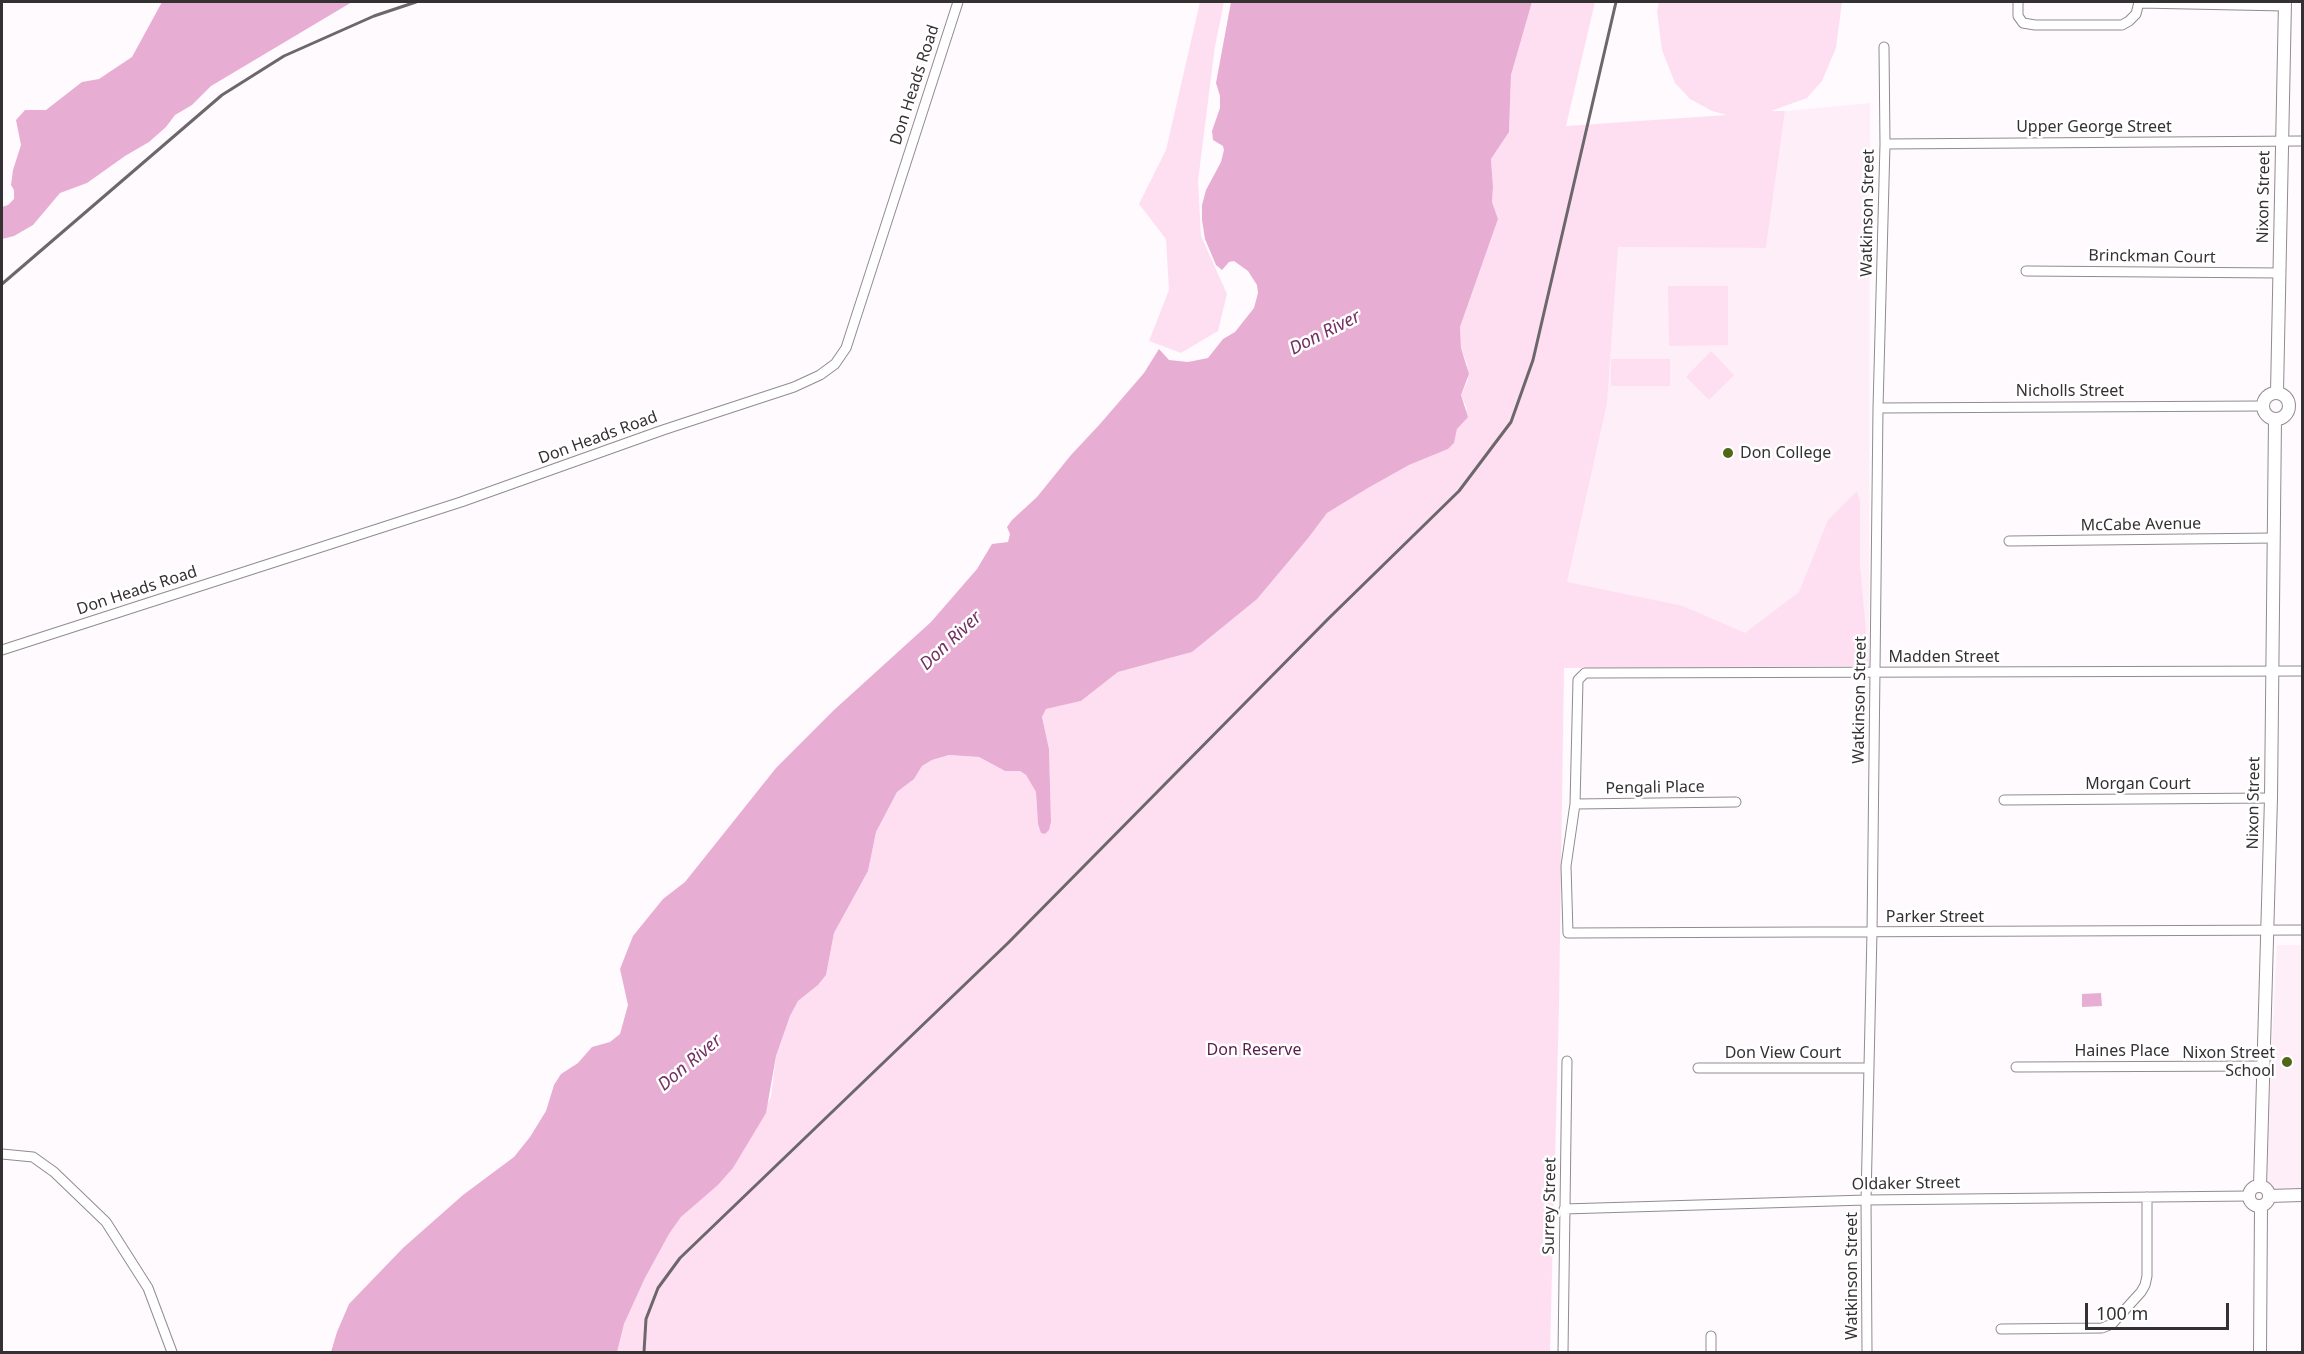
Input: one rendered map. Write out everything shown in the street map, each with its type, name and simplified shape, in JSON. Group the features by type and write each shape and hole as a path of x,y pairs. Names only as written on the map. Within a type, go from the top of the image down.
{"street":[{"name":"Don Heads Road","path":"2,650 461,502 663,430 794,387 820,375 835,364 846,348 958,2"},
{"path":"2018,2 2018,16 2023,23 2035,25 2122,25 2136,14 2139,2 2285,4"},
{"name":"Nixon Street","path":"2277,393 2285,4"},
{"name":"Watkinson Street","path":"1868,1353 1866,1200 1872,932 1878,408 1885,144 1884,47"},
{"name":"Upper George Street","path":"1885,144 2302,141"},
{"name":"Brinckman Court","path":"2026,271 2279,273"},
{"path":"2277,393 2287,399 2289,405 2287,414 2276,419 2266,415 2262,406 2265,397 2277,393"},
{"path":"2289,405 2302,405"},
{"name":"Nicholls Street","path":"1878,408 2262,406"},
{"name":"Nixon Street","path":"2265,1191 2264,1066 2271,798 2276,419"},
{"name":"McCabe Avenue","path":"2009,541 2274,538"},
{"name":"Madden Street","path":"1575,804 1578,680 1585,673 2302,671"},
{"name":"Morgan Court","path":"2004,800 2271,798"},
{"name":"Pengali Place","path":"1575,804 1736,802"},
{"name":"Parker Street","path":"1575,804 1566,866 1568,933 2302,930"},
{"name":"Surrey Street","path":"1563,1353 1563,1209 1568,1100 1567,1060"},
{"name":"Haines Place","path":"2016,1067 2264,1066"},
{"name":"Don View Court","path":"1698,1068 1868,1068"},
{"path":"2,1154 33,1157 54,1172 106,1222 148,1288 172,1353"},
{"path":"2265,1191 2266,1204 2261,1206 2252,1203 2250,1197 2253,1189 2302,1195"},
{"path":"2001,1329 2102,1328 2112,1324 2145,1285 2147,1197"},
{"name":"Oldaker Street","path":"1563,1209 1866,1200 2250,1197"},
{"path":"2260,1353 2261,1206"},
{"path":"1711,1336 1711,1353"}],"shaded area":[{"name":"Don College","path":"1870,103 1869,666 1564,667 1567,583 1618,247 1766,248 1785,111"},
{"name":"Nixon Street School","path":"2277,945 2302,945 2302,1190 2275,1190 2265,1179"}],"green space":[{"path":"1200,2 1224,2 1215,46 1198,181 1201,236 1227,294 1218,331 1181,353 1149,341 1169,290 1166,239 1139,204 1166,150"},
{"name":"Don Reserve","path":"1532,2 1595,2 1566,126 1727,115 1712,111 1690,99 1675,83 1662,50 1657,12 1659,2 1842,2 1836,48 1822,81 1807,98 1771,111 1785,111 1766,248 1618,247 1607,403 1567,582 1683,606 1745,633 1799,592 1828,520 1857,491 1860,501 1860,564 1869,666 1564,668 1559,1006 1550,1352 617,1352 624,1324 669,1234 681,1217 718,1185 733,1168 771,1097 776,1056 790,1016 798,1001 818,985 826,975 834,933 868,871 876,832 897,792 914,779 922,766 932,760 949,755 979,757 1005,771 1020,771 1026,775 1036,792 1038,824 1049,830 1051,822 1049,749 1042,717 1046,709 1081,701 1118,672 1192,652 1309,537 1327,513 1409,465 1448,449 1454,443 1457,429 1467,409 1461,395 1468,380 1467,364 1461,348 1460,327 1498,219 1492,202 1491,159 1509,132 1511,75"},
{"path":"1668,286 1728,286 1728,345 1669,346"},
{"path":"1711,351 1734,375 1709,400 1686,377"},
{"path":"1611,359 1670,359 1670,386 1611,386"}],"water":[{"path":"162,2 352,2 211,86 192,105 175,115 166,127 149,142 87,183 60,193 33,225 14,236 2,239 2,207 14,199 14,190 11,185 21,145 16,120 25,110 46,110 82,82 99,79 132,57"},
{"name":"Don River","path":"1231,2 1532,2 1511,75 1509,132 1491,159 1492,202 1498,219 1460,327 1461,348 1469,374 1461,395 1468,417 1457,429 1454,443 1448,449 1409,465 1327,513 1257,599 1192,652 1118,672 1081,701 1046,709 1042,717 1049,749 1051,822 1045,834 1041,833 1038,824 1036,792 1026,775 1020,771 1005,771 979,757 949,755 932,760 922,766 914,779 897,792 876,832 868,871 834,933 826,975 818,985 798,1001 790,1016 776,1056 766,1113 733,1168 718,1185 681,1217 669,1234 624,1324 617,1352 331,1352 349,1304 403,1248 463,1195 514,1157 546,1111 554,1085 561,1074 578,1063 592,1047 610,1042 620,1034 628,1005 620,969 633,936 663,899 685,882 776,768 834,710 931,622 977,569 992,544 1008,542 1010,534 1007,527 1012,520 1037,497 1144,373 1159,349 1169,360 1188,362 1208,358 1223,339 1235,332 1254,308 1258,293 1257,285 1248,271 1234,261 1229,262 1222,270 1216,265 1205,239 1202,220 1202,205 1206,190 1221,162 1224,150 1223,146 1213,140 1212,131 1220,108 1220,96 1216,83"},
{"path":"2101,993 2102,1006 2082,1007 2082,994"}],"railway":[{"path":"2,284 222,95 284,56 374,16 416,2"},
{"path":"644,1352 646,1319 658,1288 680,1258 1008,943 1329,618 1459,491 1511,422 1533,360 1616,2"}],"place":[{"name":"Don College","path":"1728,453"},
{"name":"Nixon Street School","path":"2287,1062"}]}
